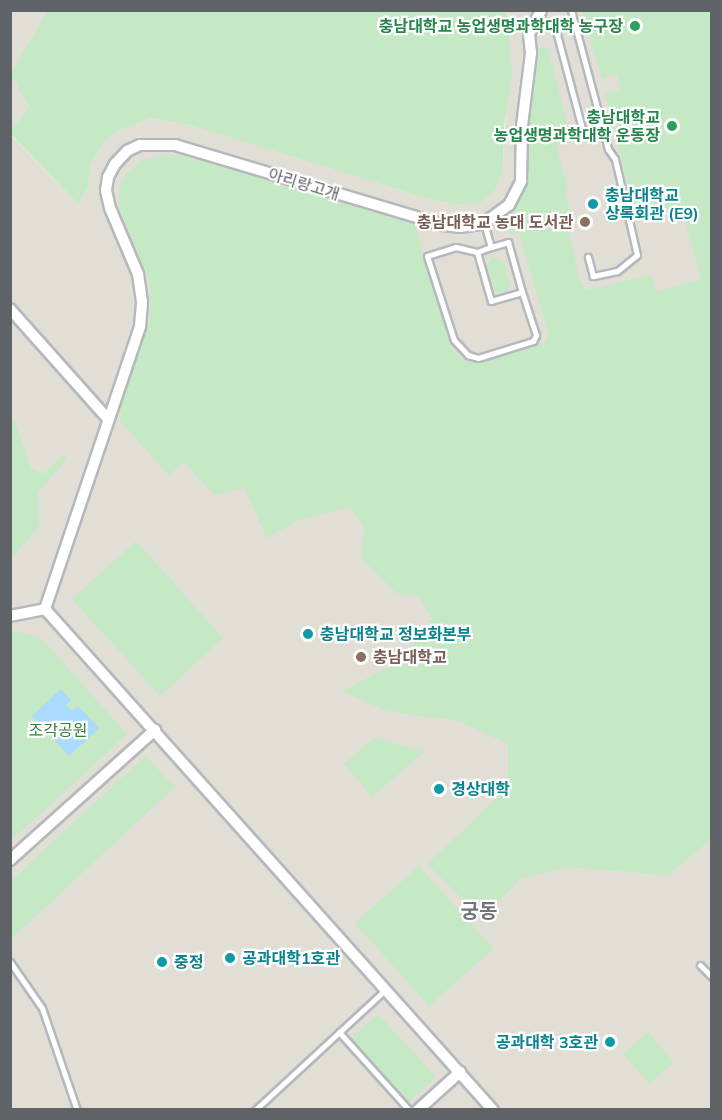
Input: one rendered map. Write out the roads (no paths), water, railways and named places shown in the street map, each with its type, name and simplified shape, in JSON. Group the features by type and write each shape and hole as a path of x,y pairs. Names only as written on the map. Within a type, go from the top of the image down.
{"street":[{"name":"아리랑고개","path":"45,609 140,326 140,282 135,262 110,208 106,184 110,171 121,157 140,145 166,143 444,225 460,227 484,223 509,205 521,181 522,126 531,53 529,40 533,22 541,10"},
{"path":"10,309 108,419"},
{"path":"10,616 45,609 493,1110"},
{"path":"10,860 155,730"},
{"path":"418,1110 460,1072"}],"lane":[{"path":"571,10 608,149 615,159 637,255 617,271 593,276 588,257"},
{"path":"574,22 555,27 583,132 603,127"},
{"path":"484,223 491,247"},
{"path":"508,242 536,336 533,341 478,358 468,355 454,340 427,256 456,247 477,252 508,242"},
{"path":"477,252 491,301 522,292"},
{"path":"10,962 42,1008 77,1110"},
{"path":"700,965 711,977"},
{"path":"255,1110 386,989"},
{"path":"339,1032 409,1110"}],"water":[{"path":"61,689 71,700 66,705 72,711 78,706 99,728 69,756 49,734 55,728 49,722 43,727 32,716"}],"place":[{"name":"충남대학교 농업생명과학대학 농구장","path":"635,26"},
{"name":"충남대학교 농업생명과학대학 운동장","path":"672,126"},
{"name":"충남대학교 상록회관 (E9)","path":"593,204"},
{"name":"충남대학교 농대 도서관","path":"585,222"},
{"name":"충남대학교 정보화본부","path":"308,634"},
{"name":"충남대학교","path":"361,657"},
{"name":"경상대학","path":"439,789"},
{"name":"공과대학1호관","path":"230,958"},
{"name":"중정","path":"162,962"},
{"name":"공과대학 3호관","path":"610,1042"}],"district":[{"name":"궁동","path":"479,910"}],"park label":[{"name":"조각공원","path":"58,730"}]}
